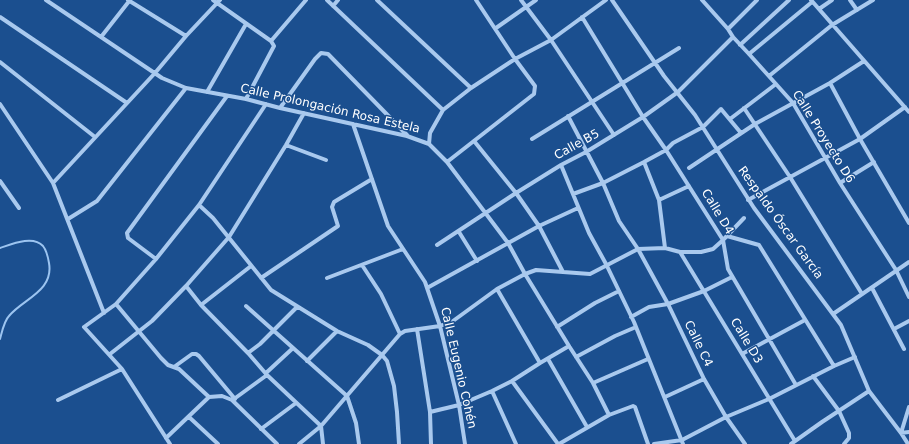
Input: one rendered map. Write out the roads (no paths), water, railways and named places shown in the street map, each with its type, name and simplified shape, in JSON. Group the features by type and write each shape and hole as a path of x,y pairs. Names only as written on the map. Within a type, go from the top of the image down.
{"street":[{"name":"Calle Prolongación Rosa Estela","path":"46,0 162,78 186,88 246,99 280,108 408,136 429,144 447,162 508,243 557,327 593,383 609,415"},
{"path":"101,37 129,0 186,36"},
{"path":"213,0 219,2 246,24 271,41 274,46 246,99"},
{"path":"271,41 306,0"},
{"path":"327,0 443,110"},
{"path":"333,6 338,0"},
{"path":"377,0 471,88"},
{"path":"447,162 534,94 535,90 535,86 515,59 496,28 476,0"},
{"path":"521,0 551,40 614,135"},
{"path":"496,28 536,0"},
{"path":"429,144 430,133 443,110 471,88 515,59 551,40 606,0"},
{"name":"Respaldo Óscar García","path":"612,0 655,63 695,115 748,200 841,325 869,391 901,433 907,444"},
{"name":"Calle Proyecto D6","path":"702,0 728,29 733,38 750,54 793,103 840,183 896,270 909,297"},
{"path":"728,29 757,0"},
{"path":"740,45 789,0"},
{"path":"819,9 832,0"},
{"path":"850,0 857,10"},
{"path":"769,76 832,25 873,0"},
{"path":"750,54 812,1 909,112"},
{"path":"53,183 155,73 186,36 219,2"},
{"path":"0,17 127,103"},
{"name":"Calle D4","path":"582,17 643,117 666,150 723,240 728,269 732,277 796,385"},
{"path":"208,92 246,24"},
{"path":"678,92 733,38"},
{"path":"532,139 679,48"},
{"path":"280,108 321,52 328,54 408,136"},
{"path":"689,168 755,124 830,83 864,61"},
{"path":"0,62 95,137"},
{"path":"830,83 909,223"},
{"path":"730,119 776,84"},
{"path":"68,219 97,201 186,88"},
{"name":"Calle B5","path":"438,245 516,193 643,117 678,92"},
{"path":"156,259 128,238 127,233 227,96"},
{"path":"0,104 53,183 104,313"},
{"path":"170,444 122,369 84,327 116,304 156,259 199,205 266,104"},
{"path":"748,200 860,138 905,107"},
{"path":"744,108 790,177 862,294"},
{"path":"573,194 603,183 666,150 673,143 702,127 721,109 741,133"},
{"path":"110,354 152,321 186,286 229,237 304,113"},
{"path":"568,116 603,183"},
{"name":"Calle Eugenio Cohén","path":"353,124 388,226 425,282 440,326 459,405 464,444"},
{"path":"474,140 516,193 539,226 563,272"},
{"path":"286,145 326,160"},
{"path":"644,162 659,200 665,248"},
{"path":"840,183 874,162"},
{"path":"561,165 589,233 607,266 636,327 683,442"},
{"path":"260,278 338,226 332,207 334,202 372,179"},
{"path":"0,182 19,208"},
{"name":"Calle C4","path":"603,183 619,221 638,249 668,304 704,379 726,417 745,444"},
{"path":"659,200 689,186"},
{"path":"199,205 213,218 271,290 337,332 368,345 382,355 387,361 394,386 399,444"},
{"path":"427,288 539,226 578,208"},
{"path":"299,444 321,426 400,334 405,331 440,326 453,321 496,289 536,270 590,274 638,249 665,248 680,252 701,252 713,249 744,218"},
{"path":"459,232 477,261"},
{"path":"727,236 759,245 834,366"},
{"path":"327,278 403,249"},
{"name":"Calle D3","path":"680,252 795,441"},
{"path":"833,314 909,262"},
{"path":"362,265 381,294 400,334"},
{"path":"201,305 251,266"},
{"path":"631,317 649,307 668,304 704,291 732,277"},
{"path":"186,286 201,305 267,374 321,426 323,444"},
{"path":"872,288 904,349"},
{"path":"496,289 540,363"},
{"path":"557,327 595,303 619,291"},
{"path":"116,304 164,362 179,369 209,397"},
{"path":"246,306 347,396 356,423 359,444"},
{"path":"248,353 274,331 297,307"},
{"path":"742,354 805,320"},
{"path":"894,329 909,321"},
{"path":"576,357 615,336 636,327"},
{"path":"417,329 430,412 431,444"},
{"path":"307,361 337,332"},
{"path":"430,412 459,405 492,391 512,381 569,346"},
{"path":"233,399 267,374 293,348"},
{"path":"174,367 192,354 199,356 233,399 277,444"},
{"path":"654,444 683,442 726,417 769,399 813,376 855,357"},
{"path":"548,359 587,427"},
{"path":"593,383 648,359"},
{"path":"58,400 122,369"},
{"path":"813,376 839,411 849,433 849,438 844,444"},
{"path":"665,397 704,379"},
{"path":"512,381 559,444 609,415 634,406 648,444"},
{"path":"492,391 516,444"},
{"path":"791,444 869,391"},
{"path":"166,438 209,397 222,396 233,399"},
{"path":"261,429 296,403"},
{"path":"909,407 901,433 909,432"},
{"path":"189,417 218,444"}],"waterway":[{"path":"0,248 22,241 34,241 43,246 49,263 47,281 36,294 7,318 0,339"}]}
